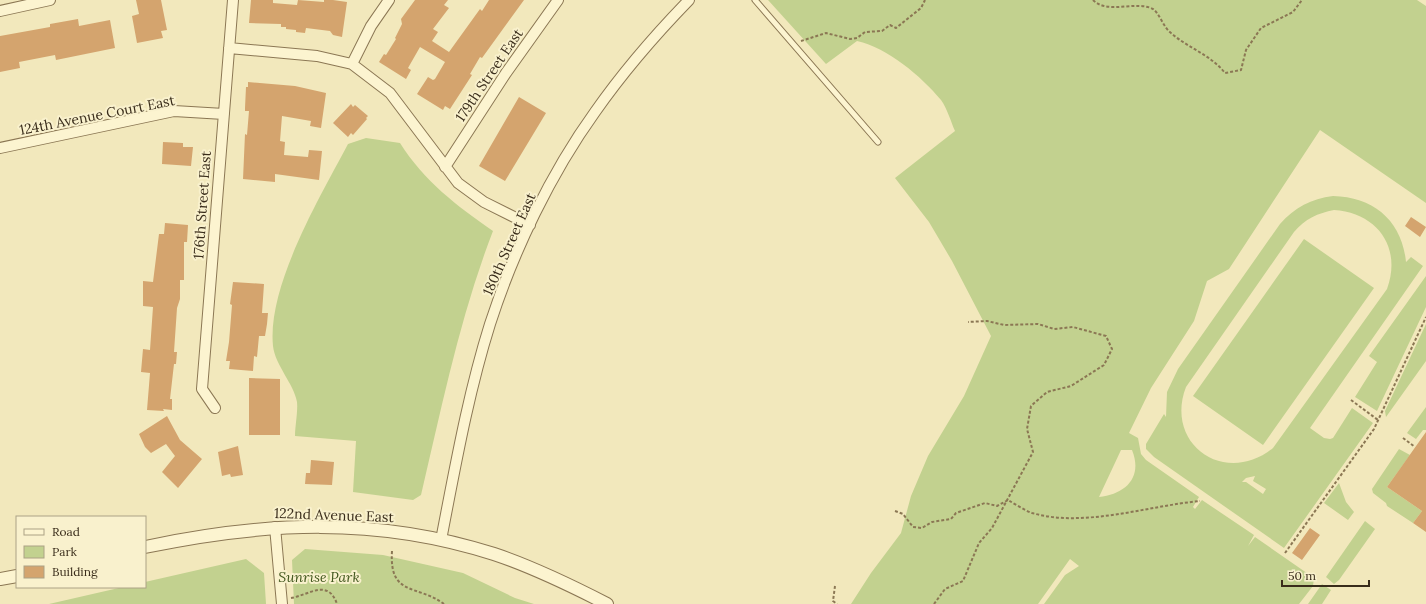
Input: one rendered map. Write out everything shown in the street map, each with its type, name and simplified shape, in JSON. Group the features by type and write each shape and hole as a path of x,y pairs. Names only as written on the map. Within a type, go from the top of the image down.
{"street":[{"path":"0,11 50,0"},
{"name":"176th Street East","path":"215,408 202,389 233,0"},
{"path":"352,64 371,26 388,0"},
{"name":"179th Street East","path":"445,167 506,73 558,0"},
{"name":"180th Street East","path":"441,540 476,372 490,323 509,271 530,225 566,156 594,112 646,45 689,0"},
{"path":"229,48 317,56 352,64 390,93 458,183 484,202 530,225"},
{"name":"124th Avenue Court East","path":"0,148 174,112 224,114"},
{"path":"275,527 285,601"},
{"name":"122nd Avenue East","path":"146,547 232,531 275,527 371,529 401,532 441,540 494,554 555,578 607,604"},
{"path":"0,579 16,576"}],"lane":[{"path":"755,0 878,142"}],"path":[{"path":"794,46 810,37 826,33 850,40 857,38 864,32 882,31 890,25 896,28 921,8 925,0"},
{"path":"1093,0 1097,3 1117,6 1137,4 1153,9 1169,32 1216,62 1225,73 1241,70 1246,50 1261,28 1293,12 1302,0"},
{"path":"1285,553 1361,448 1378,420 1426,317"},
{"path":"934,604 946,589 963,581 978,543 992,528 1033,452 1027,429 1031,406 1048,392 1070,386 1104,365 1112,349 1106,336 1074,327 1054,329 1038,324 1004,325 987,321 968,322"},
{"path":"1351,400 1378,420"},
{"path":"1403,438 1415,447"},
{"path":"1008,500 1030,512 1069,519 1200,501"},
{"path":"895,511 903,514 913,527 922,528 932,522 951,519 956,514 985,503 997,506 1008,500"},
{"path":"392,551 392,570 400,583 405,587 430,596 444,604"},
{"path":"835,586 833,601 837,604"},
{"path":"285,601 315,590 325,590 335,597 337,604"}],"green space":[{"path":"768,0 1417,0 1426,6 1426,203 1320,130 1229,269 1207,281 1194,321 1151,388 1129,433 1138,438 1141,454 1146,460 1199,497 1193,507 1195,509 1202,500 1254,535 1248,546 1255,537 1314,578 1313,586 1299,604 1044,604 1065,575 1079,566 1070,559 1038,604 851,604 871,573 901,533 911,496 928,456 964,396 991,336 952,261 929,222 895,178 955,131 943,103 924,82 892,56 857,41 826,64","holes":["1121,450 1132,450 1135,460 1135,468 1134,476 1130,482 1117,492 1099,497"]},
{"path":"366,138 400,143 409,157 430,181 454,202 493,231 481,263 461,328 421,495 413,500 353,492 356,441 295,436 297,402 292,388 274,353 273,346 273,322 278,297 287,270 310,215 348,144"},
{"path":"1325,197 1348,197 1361,201 1383,214 1392,223 1399,235 1406,262 1411,257 1423,266 1310,428 1324,438 1333,438 1352,408 1373,423 1284,548 1154,457 1146,449 1146,444 1164,414 1166,417 1167,392 1178,369 1280,224 1298,208","holes":["1334,210 1350,213 1363,218 1383,235 1391,260 1391,274 1387,289 1273,448 1255,459 1236,463 1219,461 1203,454 1191,442 1184,426 1181,408 1186,387 1294,232 1312,217","1255,476 1253,481 1266,489 1263,494 1246,482 1242,482 1246,478"]},
{"path":"1304,239 1374,288 1263,445 1193,396"},
{"path":"1426,276 1426,307 1377,411 1355,397 1377,362 1369,356"},
{"path":"1426,324 1426,361 1386,417 1385,411"},
{"path":"1426,407 1426,430 1423,430 1416,439 1407,433"},
{"path":"1399,449 1410,455 1387,487 1422,511 1413,523 1387,506 1386,503 1373,493 1372,489"},
{"path":"1339,483 1346,502 1354,512 1348,520 1324,503"},
{"path":"1365,521 1375,529 1339,580 1334,584 1326,577"},
{"name":"Sunrise Park","path":"305,549 383,555 463,573 515,598 534,604 294,604 292,560"},
{"path":"246,559 264,573 266,604 49,604 119,588 146,588 146,582"},
{"path":"1322,584 1331,590 1322,604 1308,604"}],"building":[{"path":"136,0 161,0 167,30 161,31 163,38 137,43 132,16 139,14"},
{"path":"251,0 273,0 273,3 297,5 298,0 324,2 324,0 333,0 347,2 342,37 333,35 330,31 306,28 305,33 286,29 286,27 281,27 281,24 249,23"},
{"path":"415,0 448,0 444,5 449,8 433,29 438,32 432,41 449,52 480,9 482,11 489,0 524,0 482,58 480,57 470,74 472,75 450,109 445,106 443,110 417,94 428,77 433,80 435,79 445,62 420,47 408,68 411,70 406,79 379,62 384,54 386,55 396,39 395,38 402,24 401,19"},
{"path":"78,19 79,26 110,20 115,48 56,60 55,55 19,62 20,68 0,72 0,36 50,27 50,24"},
{"path":"248,82 295,86 326,93 321,128 310,126 311,121 282,116 280,141 285,142 284,155 308,157 309,150 322,151 319,180 275,174 275,182 243,179 245,134 247,135 249,111 245,111 246,87 248,87"},
{"path":"519,97 546,113 505,181 479,166"},
{"path":"351,104 353,107 355,105 368,116 353,135 351,133 348,137 333,123"},
{"path":"163,142 183,143 183,147 193,147 191,166 162,164"},
{"path":"1411,217 1426,227 1420,237 1405,226"},
{"path":"165,223 188,225 187,242 184,242 184,280 180,280 180,299 177,308 174,352 177,352 170,399 172,399 172,410 163,409 164,411 147,410 150,373 141,372 143,349 150,350 153,307 143,306 143,281 153,282 159,234 164,234"},
{"path":"233,282 264,284 262,313 268,313 267,324 265,336 259,336 257,357 254,356 253,371 229,369 230,361 226,361 229,342 232,305 230,304"},
{"path":"249,378 280,379 280,435 249,435"},
{"path":"167,416 180,440 202,459 178,488 162,472 175,456 166,444 151,453 145,447 139,434"},
{"path":"1426,432 1426,532 1413,523 1422,511 1387,487"},
{"path":"238,446 243,475 231,477 230,474 222,476 218,452"},
{"path":"311,460 334,462 332,485 305,484 306,473 310,473"},
{"path":"1310,528 1320,535 1302,560 1292,553"}]}
